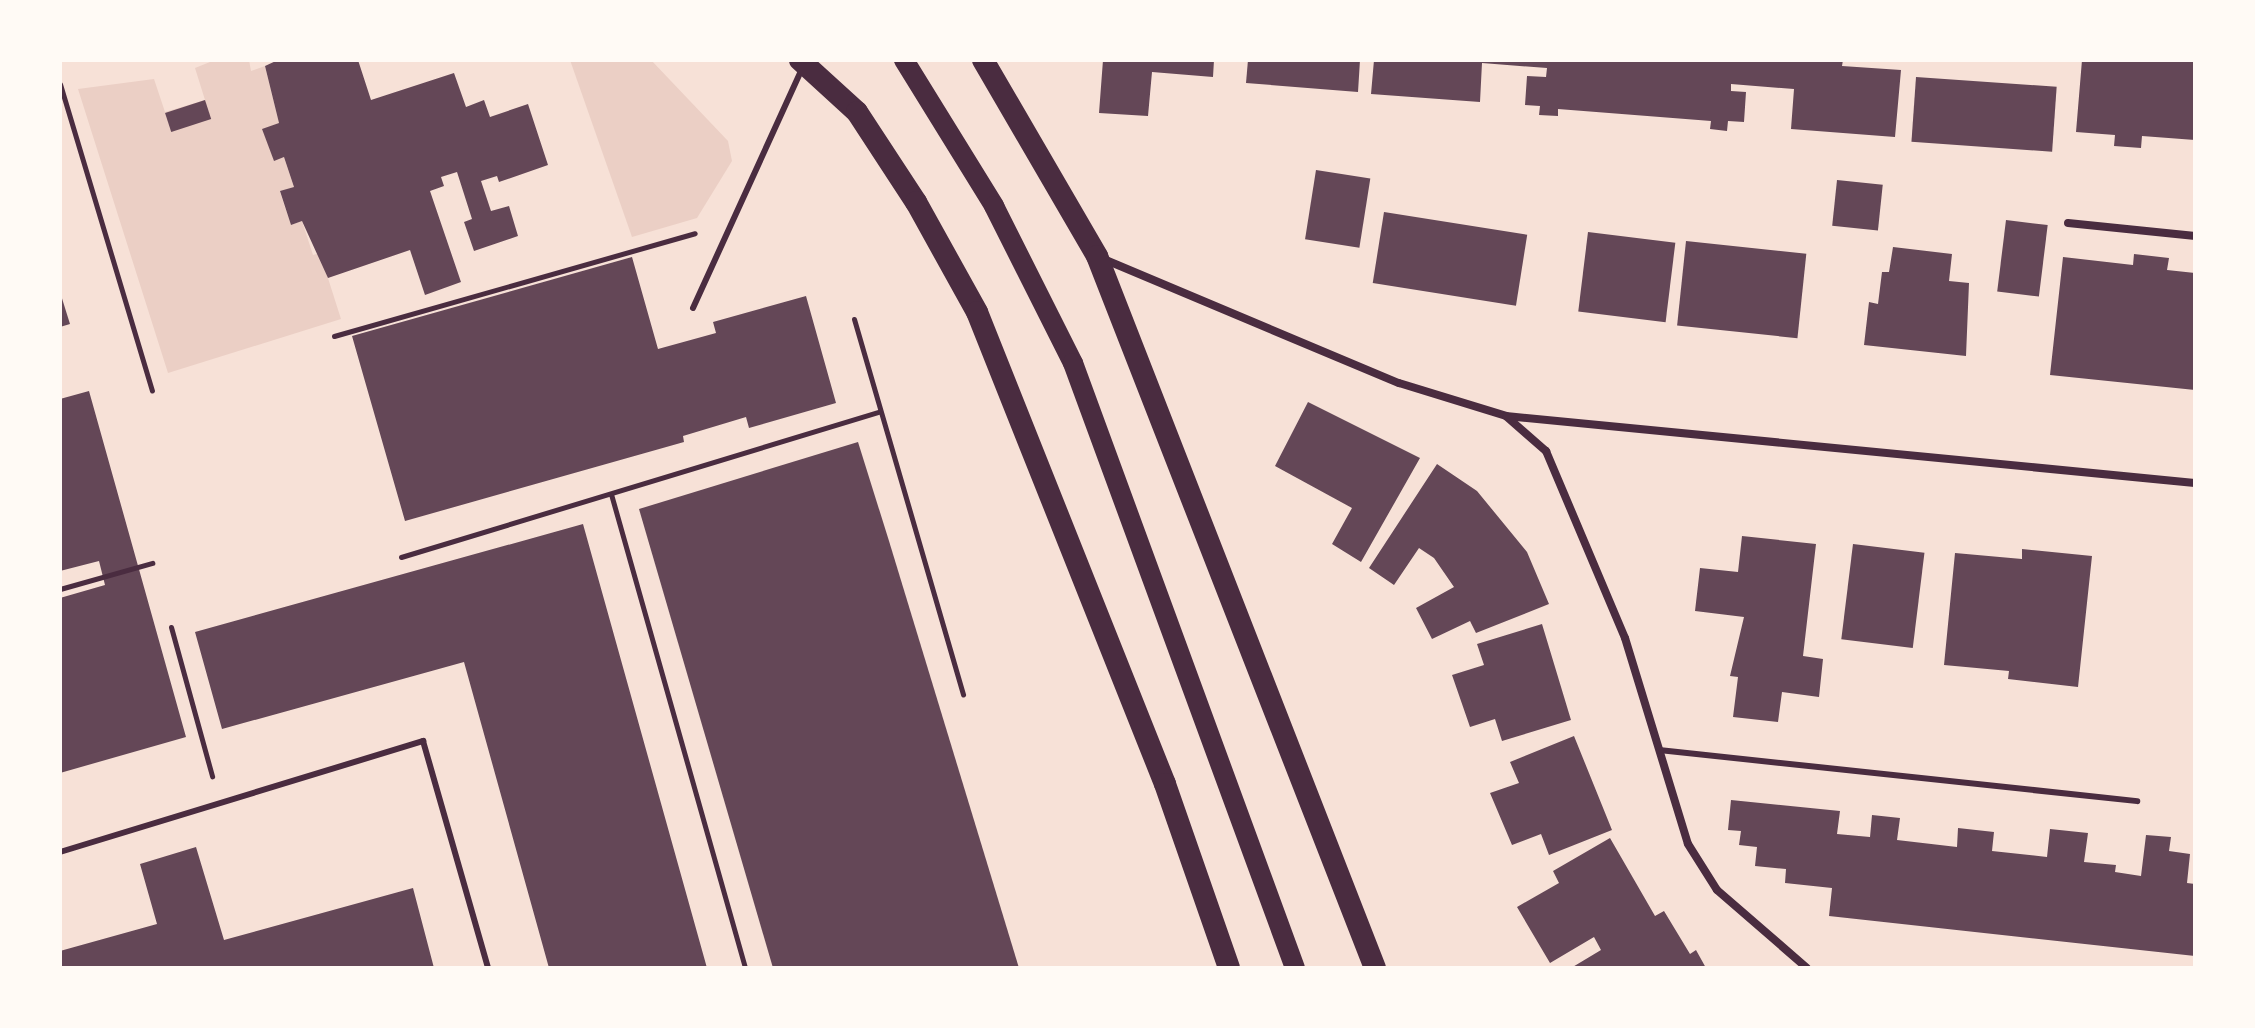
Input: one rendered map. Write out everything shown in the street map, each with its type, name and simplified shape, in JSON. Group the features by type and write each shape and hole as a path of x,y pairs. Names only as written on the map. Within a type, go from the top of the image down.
{"highway":[{"path":"983,60 1097,256 1375,968"},
{"path":"802,62 857,112 916,202 977,312 1165,784 1229,968"}],"main road":[{"path":"904,60 994,206 1073,363 1295,968"}],"street":[{"path":"2068,223 2195,236"},
{"path":"1097,256 1399,383 1506,416 2195,483"},
{"path":"1506,416 1546,451 1625,638 1655,749 1688,844 1717,890 1807,968"}],"lane":[{"path":"693,308 802,62"},
{"path":"60,852 423,741 488,968"},
{"path":"1655,749 2137,801"}],"path":[{"path":"60,84 152,390"},
{"path":"334,336 668,238"},
{"path":"854,319 878,412 963,695"},
{"path":"401,557 878,412"},
{"path":"611,494 745,968"},
{"path":"60,589 152,563"},
{"path":"171,627 219,804"}],"shaded area":[{"path":"215,60 249,60 251,71 265,66 279,123 263,130 274,160 284,157 294,187 280,192 291,225 302,221 313,255 320,253 341,319 168,373 78,89 154,79 165,112 205,100 195,68"},
{"path":"570,60 651,60 728,141 732,161 697,218 632,237"}],"building":[{"path":"278,60 358,60 371,100 454,73 466,107 484,100 490,117 528,104 548,165 499,182 497,176 481,181 491,211 509,206 518,236 474,251 464,222 472,219 457,172 441,177 444,186 430,191 461,282 425,295 410,250 328,278 302,221 291,225 280,191 294,187 284,157 274,161 262,129 279,123 265,66"},
{"path":"1103,60 1214,60 1213,77 1152,72 1148,116 1099,113"},
{"path":"1248,60 1360,60 1358,92 1246,83"},
{"path":"1374,60 1843,60 1842,66 1901,70 1895,137 1791,129 1794,89 1731,84 1731,91 1746,92 1744,122 1728,121 1727,131 1710,129 1711,121 1558,109 1558,116 1539,115 1540,106 1525,105 1527,76 1546,77 1547,68 1482,63 1480,102 1371,94"},
{"path":"2082,60 2195,62 2195,140 2142,136 2141,148 2114,146 2115,135 2076,132"},
{"path":"1916,77 2057,87 2052,152 1911,142"},
{"path":"205,100 211,119 171,132 165,113"},
{"path":"1316,170 1370,179 1359,248 1305,239"},
{"path":"1837,180 1883,185 1878,231 1832,226"},
{"path":"1384,212 1527,235 1516,306 1373,283"},
{"path":"2006,220 2048,225 2039,297 1997,291"},
{"path":"1588,232 1675,243 1666,322 1578,311"},
{"path":"1686,241 1806,254 1797,338 1677,326"},
{"path":"1893,247 1952,254 1949,281 1969,283 1966,356 1864,345 1869,302 1878,304 1882,272 1889,272"},
{"path":"2134,254 2169,258 2167,270 2195,273 2195,390 2050,375 2063,257 2133,265"},
{"path":"632,257 658,349 716,333 713,322 806,296 836,403 749,428 746,417 683,436 684,442 405,521 352,336"},
{"path":"60,292 70,324 60,327"},
{"path":"89,391 186,737 60,773 60,598 105,585 99,561 60,571 60,399"},
{"path":"1308,402 1420,458 1361,562 1332,544 1352,508 1275,466"},
{"path":"858,442 1019,968 773,968 639,509"},
{"path":"1437,464 1477,491 1527,552 1549,604 1476,633 1470,621 1432,639 1416,608 1454,587 1434,558 1419,548 1394,585 1369,568"},
{"path":"583,524 707,968 549,968 464,662 222,729 195,632"},
{"path":"1742,536 1816,544 1803,656 1823,659 1819,697 1782,692 1778,722 1733,717 1738,677 1730,676 1744,617 1695,611 1700,568 1738,572"},
{"path":"1853,544 1924,553 1913,648 1841,639"},
{"path":"2022,549 2092,556 2078,687 2008,679 2009,671 1944,665 1955,553 2022,559"},
{"path":"1542,624 1571,720 1502,741 1495,719 1470,727 1452,675 1484,665 1477,644"},
{"path":"1574,736 1612,830 1549,855 1541,834 1512,845 1490,793 1519,783 1510,762"},
{"path":"1731,800 1840,811 1837,834 1870,837 1872,815 1900,818 1897,840 1957,847 1958,828 1994,832 1992,851 2047,857 2050,829 2088,833 2084,862 2116,865 2115,872 2141,876 2146,835 2171,837 2169,851 2190,854 2187,883 2195,884 2195,956 1829,916 1832,888 1785,883 1786,869 1755,866 1757,847 1739,845 1741,831 1728,830"},
{"path":"1610,838 1655,916 1664,911 1690,954 1696,950 1706,968 1571,968 1601,950 1594,937 1550,963 1517,907 1559,883 1553,871"},
{"path":"196,847 224,940 413,888 434,968 60,968 60,951 157,924 140,864"}]}
